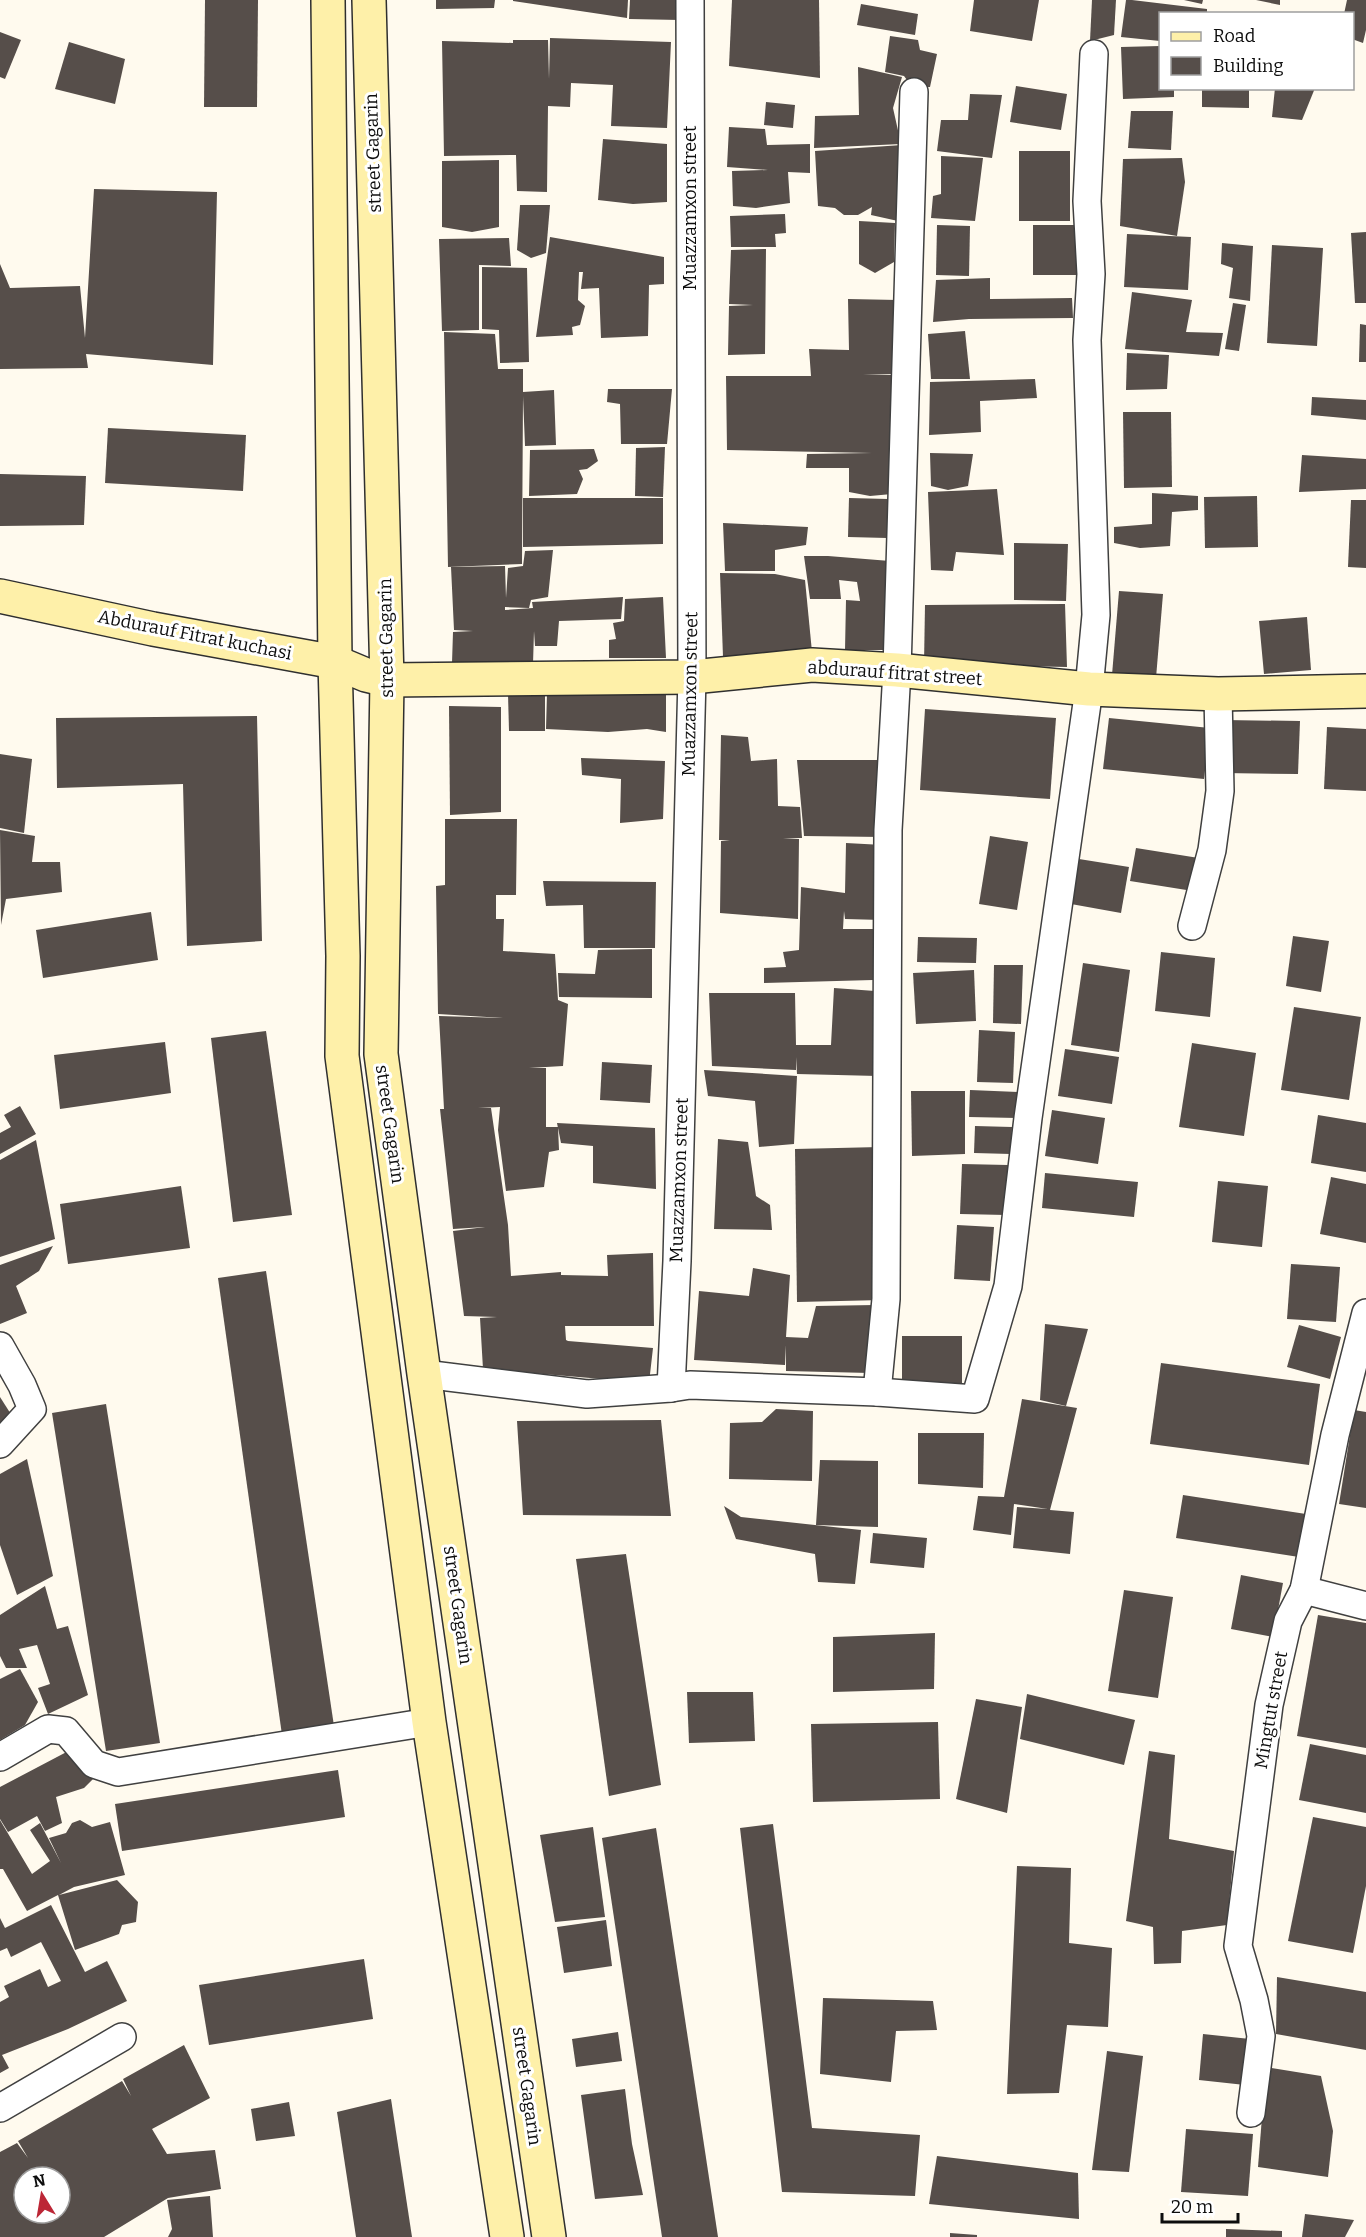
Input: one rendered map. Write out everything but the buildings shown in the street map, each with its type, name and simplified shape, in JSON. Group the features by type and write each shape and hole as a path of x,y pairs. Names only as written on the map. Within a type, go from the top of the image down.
{"main road":[{"path":"328,0 335,662 343,956 342,1056 429,1722 507,2237"},
{"name":"street Gagarin","path":"369,0 387,680 381,1054 424,1374 549,2237"},
{"name":"Abdurauf Fitrat kuchasi","path":"0,596 153,628 335,662 366,675 387,680"},
{"name":"abdurauf fitrat street","path":"387,680 692,677 812,665 897,670 1089,689 1218,694 1366,691"}],"street":[{"name":"Muazzamxon street","path":"671,1388 692,677 690,0"},
{"path":"424,1374 587,1394 690,1385 877,1392 975,1399 1008,1286 1028,1118 1089,689 1096,615 1087,340 1091,274 1087,201 1094,54"},
{"path":"877,1392 886,1299 888,830 897,670 914,92"},
{"path":"1192,927 1212,850 1220,791 1218,694"},
{"name":"Mingtut street","path":"1251,2113 1261,2036 1254,2000 1238,1946 1269,1705 1288,1621 1304,1590 1335,1435 1365,1316"},
{"path":"0,1346 22,1385 32,1409 0,1444"},
{"path":"1304,1590 1366,1605"},
{"path":"0,1756 48,1730 66,1731 94,1764 118,1772 429,1722"},
{"path":"0,2108 122,2037"}]}
